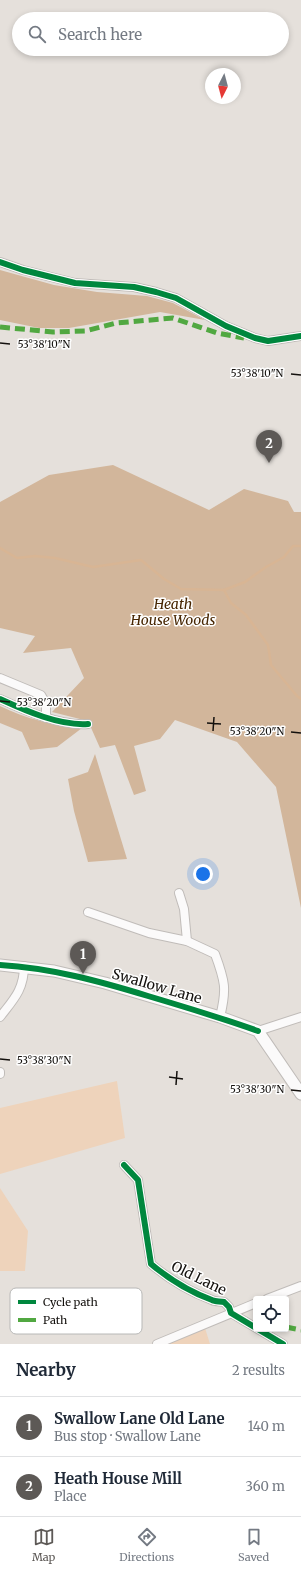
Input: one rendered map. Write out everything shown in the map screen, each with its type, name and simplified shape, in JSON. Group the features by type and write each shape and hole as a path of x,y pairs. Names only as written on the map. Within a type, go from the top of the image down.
{"street":[{"path":"0,262 23,270 75,283 134,287 156,292 176,298 226,326 255,338 268,341 301,336"},
{"path":"0,678 40,695 46,704 46,718"},
{"path":"0,699 46,718 88,724"},
{"path":"179,893 184,909 187,941"},
{"path":"88,912 149,933 187,941 216,954 224,979 225,997 220,1017"},
{"name":"Swallow Lane","path":"0,965 24,966 54,970 105,983 220,1017 258,1031"},
{"path":"0,1018 21,989 24,978 24,966"},
{"path":"301,1017 258,1031 301,1094"},
{"name":"Old Lane","path":"124,1165 138,1180 151,1264 166,1277 212,1301 224,1302 229,1307 230,1313 283,1344"},
{"path":"275,1296 301,1286"},
{"path":"157,1344 253,1304"}],"shaded area":[{"path":"117,1081 125,1138 0,1174 0,1108"},
{"path":"0,1188 28,1231 25,1271 0,1271"},
{"path":"205,1328 210,1344 170,1344 169,1342"}],"green space":[{"path":"0,270 54,285 97,292 147,296 173,303 205,320 160,312 69,328 39,328 0,320"},
{"name":"Heath House Woods","path":"113,465 209,510 244,489 288,501 294,512 301,512 301,908 276,787 237,742 175,720 160,739 134,746 146,791 134,795 115,745 100,748 88,721 52,712 84,678 71,648 23,653 35,636 0,628 0,502 49,475"},
{"path":"0,706 40,721 82,728 57,747 30,750 22,732 0,723"},
{"path":"95,754 127,859 88,862 74,811 68,779 88,772"}],"waterway":[{"path":"224,590 245,582 266,567 284,557 293,546 301,546"},
{"path":"0,548 17,558 35,556 55,558 93,567 141,560 164,579 181,589 224,590 231,603 246,615 268,645 271,665 301,699"}],"marked path":[{"path":"0,327 53,332 85,331 116,323 173,318 217,333 244,338"},
{"path":"289,1328 301,1330"}],"cycle path":[{"path":"0,262 23,270 75,283 134,287 156,292 176,298 226,326 255,338 268,341 301,336"},
{"path":"0,699 43,717 66,723 88,724"},
{"path":"0,965 38,969 93,980 190,1008 258,1031"},
{"path":"124,1165 138,1180 151,1264 172,1280 188,1289 213,1301 224,1302 229,1307 231,1313 283,1344"}],"place":[{"name":"Heath House Mill","path":"269,463"},
{"name":"Swallow Lane Old Lane","path":"83,974"}]}
